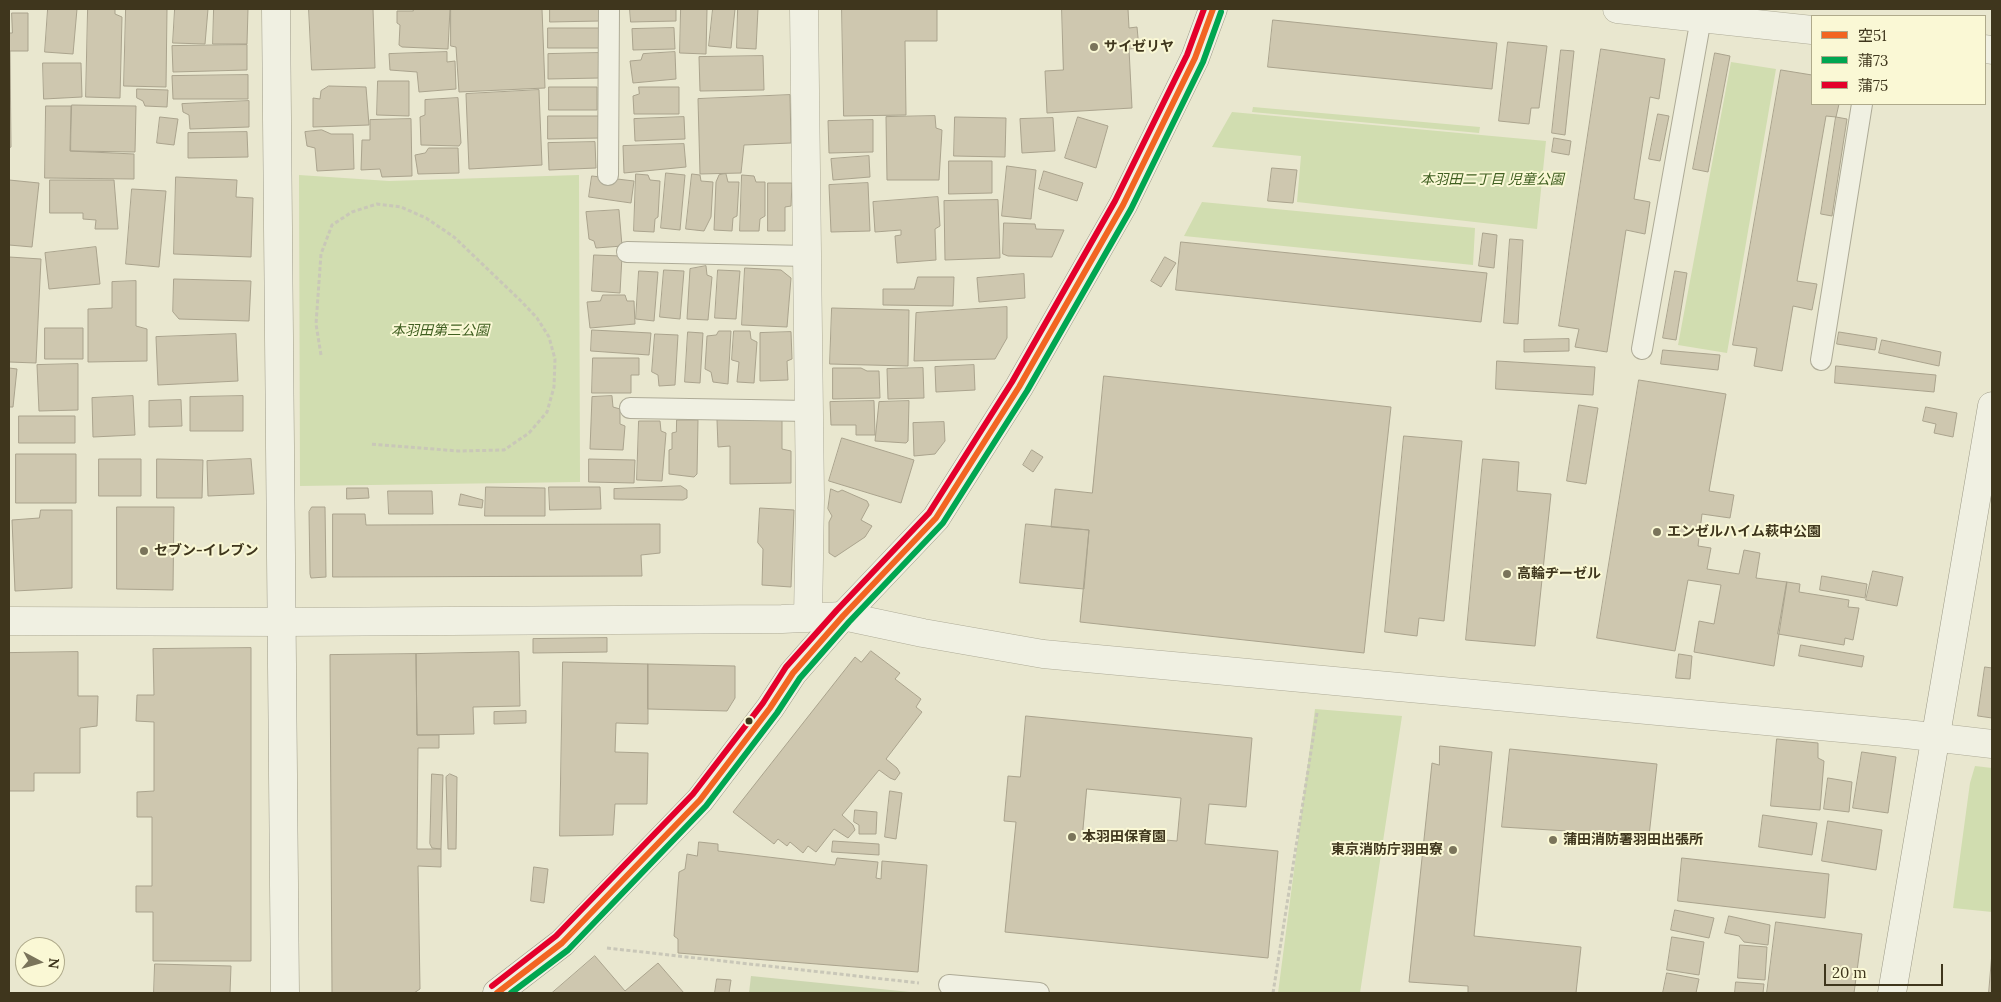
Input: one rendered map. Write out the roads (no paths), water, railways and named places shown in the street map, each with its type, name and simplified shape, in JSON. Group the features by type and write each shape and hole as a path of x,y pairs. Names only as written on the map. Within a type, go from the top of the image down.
{"street":[{"path":"276,9 282,622 280,642 285,993"},
{"path":"804,9 810,498 808,618"},
{"path":"497,993 562,943 700,800 770,708 793,673 843,616 936,518 1020,387 1123,205 1194,58 1213,9"},
{"path":"1617,9 1811,30"},
{"path":"1892,993 1992,406"},
{"path":"9,621 282,622 808,618 843,616 923,634 1043,654 1896,733 1992,744"}],"lane":[{"path":"608,176 610,9"},
{"path":"1642,348 1701,18"},
{"path":"1821,360 1862,105"},
{"path":"627,252 807,256"},
{"path":"630,408 809,412"},
{"path":"949,986 1039,993"}],"place":[{"name":"サイゼリヤ","path":"1094,47"},
{"name":"エンゼルハイム萩中公園","path":"1657,532"},
{"name":"セブン-イレブン","path":"144,551"},
{"name":"高輪ヂーゼル","path":"1507,574"},
{"name":"本羽田保育園","path":"1072,837"},
{"name":"蒲田消防署羽田出張所","path":"1553,840"},
{"name":"東京消防庁羽田寮","path":"1453,850"}],"park label":[{"name":"本羽田二丁目 児童公園","path":"1492,180"},
{"name":"本羽田第三公園","path":"440,331"}]}
